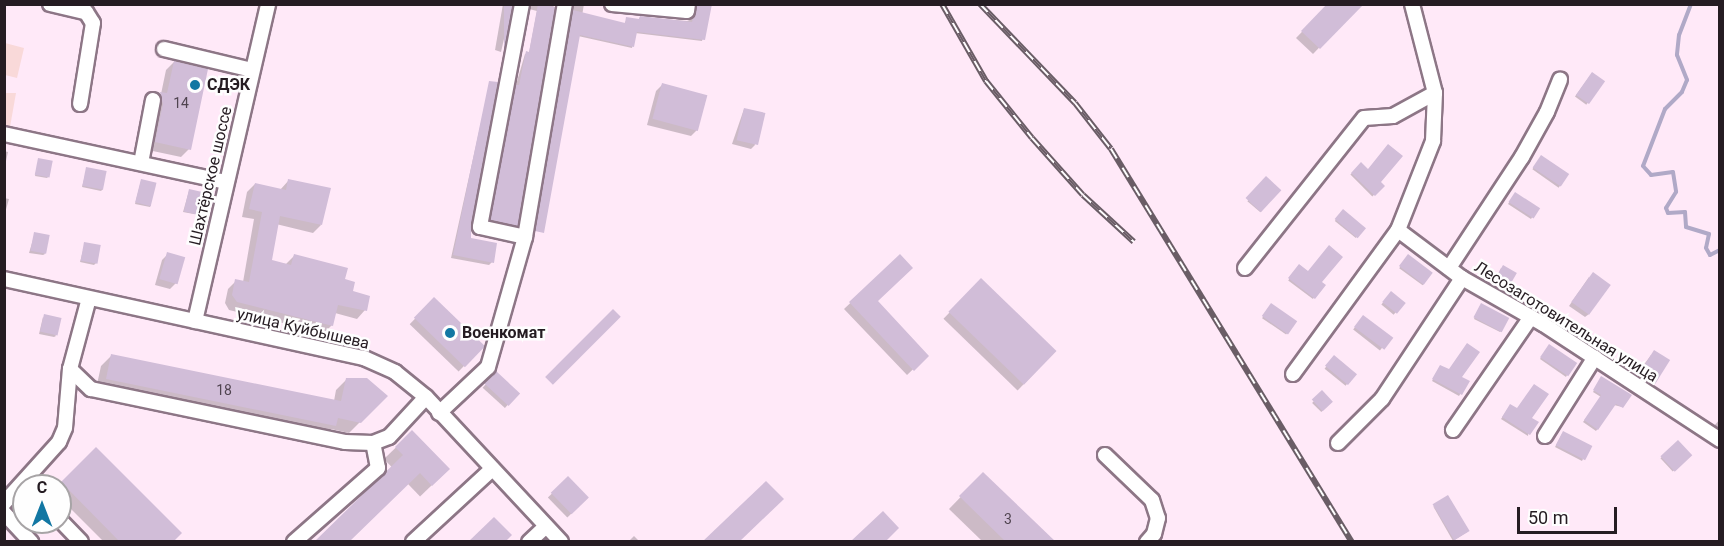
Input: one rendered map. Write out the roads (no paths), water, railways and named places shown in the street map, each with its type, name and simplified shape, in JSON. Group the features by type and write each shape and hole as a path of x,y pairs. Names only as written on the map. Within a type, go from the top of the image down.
{"street":[{"path":"50,4 86,12 93,23 80,104"},
{"path":"522,4 480,227 525,237"},
{"path":"439,413 488,367 525,237 565,4"},
{"path":"612,4 687,11 688,4"},
{"path":"1293,374 1398,230 1433,141 1435,93 1412,4"},
{"name":"Шахтёрское шоссе","path":"195,321 265,5"},
{"path":"164,49 252,70"},
{"path":"1449,268 1522,158 1560,80"},
{"path":"1245,268 1364,118 1393,117 1435,93"},
{"path":"141,163 153,100"},
{"path":"4,134 226,182"},
{"name":"Лесозаготовительная улица","path":"1398,230 1462,278 1595,357 1719,440"},
{"path":"1338,443 1382,399 1462,278"},
{"name":"улица Куйбышева","path":"4,279 364,358 395,372 426,397 561,542"},
{"path":"33,474 58,442 65,428 70,369 89,298"},
{"path":"1453,430 1531,317"},
{"path":"1545,436 1595,357"},
{"path":"70,369 91,389 322,439 373,443 389,437 426,397"},
{"path":"294,542 378,468 373,443"},
{"path":"1105,455 1152,500 1158,518 1154,534 1147,542"},
{"path":"413,542 492,469"},
{"path":"4,513 31,542"},
{"path":"529,542 546,526"}],"waterway":[{"path":"1691,4 1679,35 1677,55 1687,80 1682,92 1665,109 1643,166 1651,175 1673,172 1676,192 1666,208 1668,213 1685,212 1686,227 1709,234 1706,248 1710,255 1720,250"}],"railway":[{"path":"942,4 986,81 1032,138 1083,195 1134,242"},
{"path":"980,4 1075,103 1111,149 1352,542"}],"place":[{"name":"СДЭК","path":"195,85"},
{"name":"Военкомат","path":"450,333"}]}
